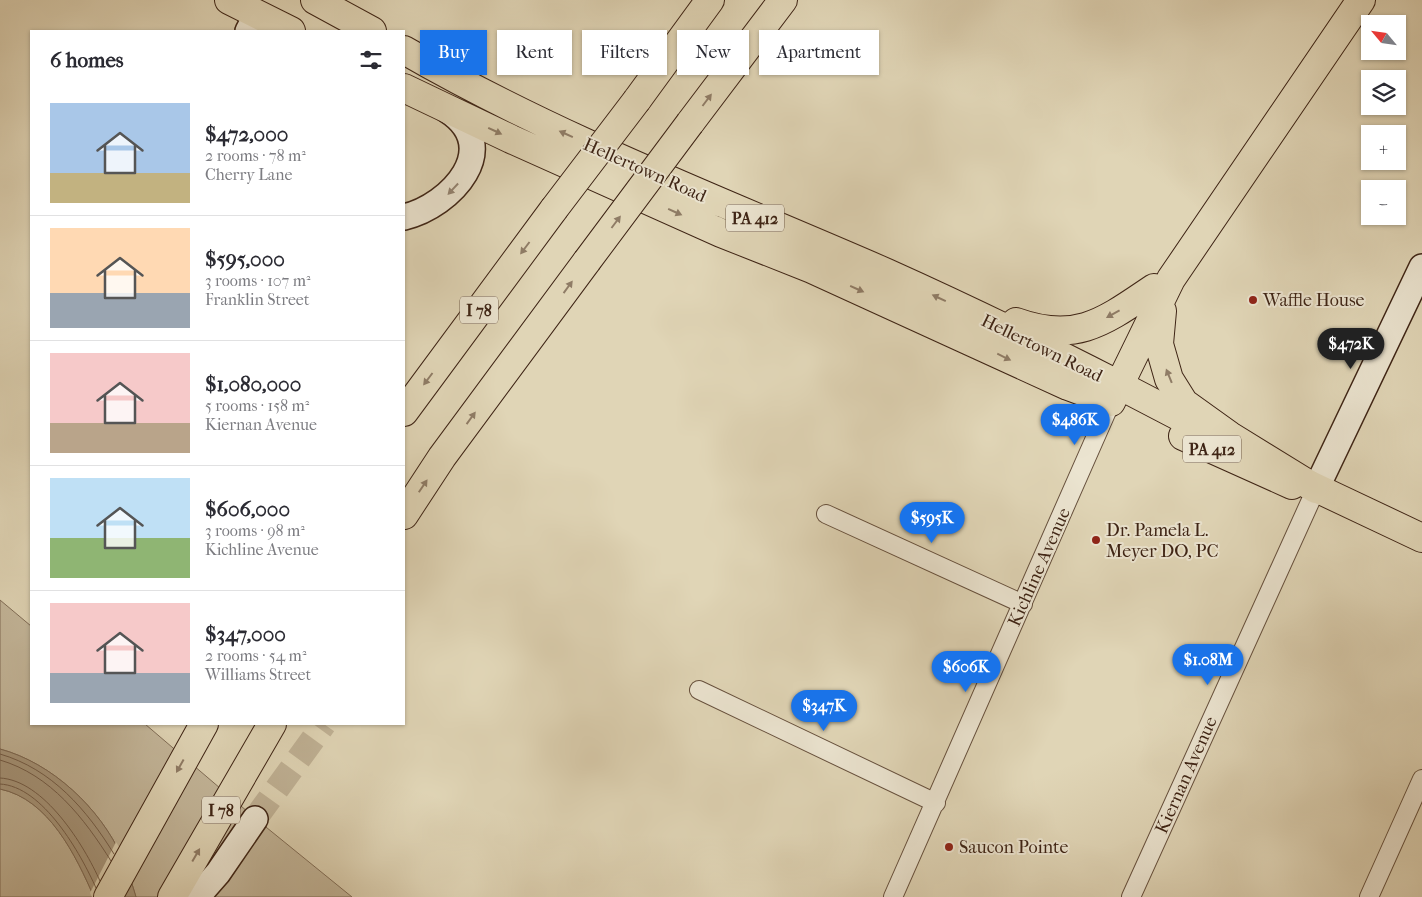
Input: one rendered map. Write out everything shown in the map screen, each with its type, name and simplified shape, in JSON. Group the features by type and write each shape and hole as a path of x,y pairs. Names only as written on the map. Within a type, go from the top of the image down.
{"main road":[{"path":"229,0 289,30"},
{"path":"315,0 370,30"},
{"path":"343,0 375,30"},
{"path":"630,97 690,0"},
{"name":"I 78","path":"405,411 554,209 630,97 710,0"},
{"path":"405,513 442,457 783,0"},
{"path":"724,78 790,0"},
{"path":"1110,391 1191,223 1345,0"},
{"path":"964,310 990,314 1041,330 1075,331 1112,315 1163,283 1360,0"},
{"name":"Hellertown Road","path":"405,51 545,125 726,206 888,274 964,310 1110,391 1316,489"},
{"name":"Hellertown Road","path":"415,93 720,233 812,269 1068,386 1110,391"},
{"path":"1163,283 1159,344 1166,370 1176,392 1195,412 1316,489"},
{"name":"PA 412","path":"1316,489 1422,538"},
{"path":"108,897 203,725"},
{"name":"I 78","path":"172,897 271,725"}],"street":[{"path":"405,217 428,208 449,193 464,174 472,155 472,142 465,126 451,113 415,93"},
{"path":"1316,489 1415,301 1422,267"},
{"name":"Kichline Avenue","path":"893,897 1023,604 1110,391"},
{"name":"Kiernan Avenue","path":"1131,897 1316,489"},
{"path":"826,514 1023,604"},
{"path":"699,690 936,803"},
{"path":"1369,897 1422,779"},
{"path":"197,897 218,872 255,819"}],"shaded area":[{"path":"0,600 30,625 30,725 146,725 248,812 212,860 179,892 168,897 136,897 130,877 113,839 87,805 56,776 38,765 0,749"},
{"path":"0,789 17,795 33,804 47,817 59,831 79,864 94,897 0,897"},
{"path":"261,823 352,897 209,897"}],"water":[{"path":"0,749 38,765 56,776 87,805 113,839 130,877 136,897 94,897 79,864 59,831 47,817 33,804 17,795 0,789"}],"pier":[{"path":"116,842 124,855 124,897 92,897 90,893"}],"tunnel":[{"path":"255,819 323,725"}],"place":[{"name":"Waffle House","path":"1253,300"},
{"name":"Dr. Pamela L. Meyer DO, PC","path":"1096,540"},
{"name":"Saucon Pointe","path":"949,847"}]}
